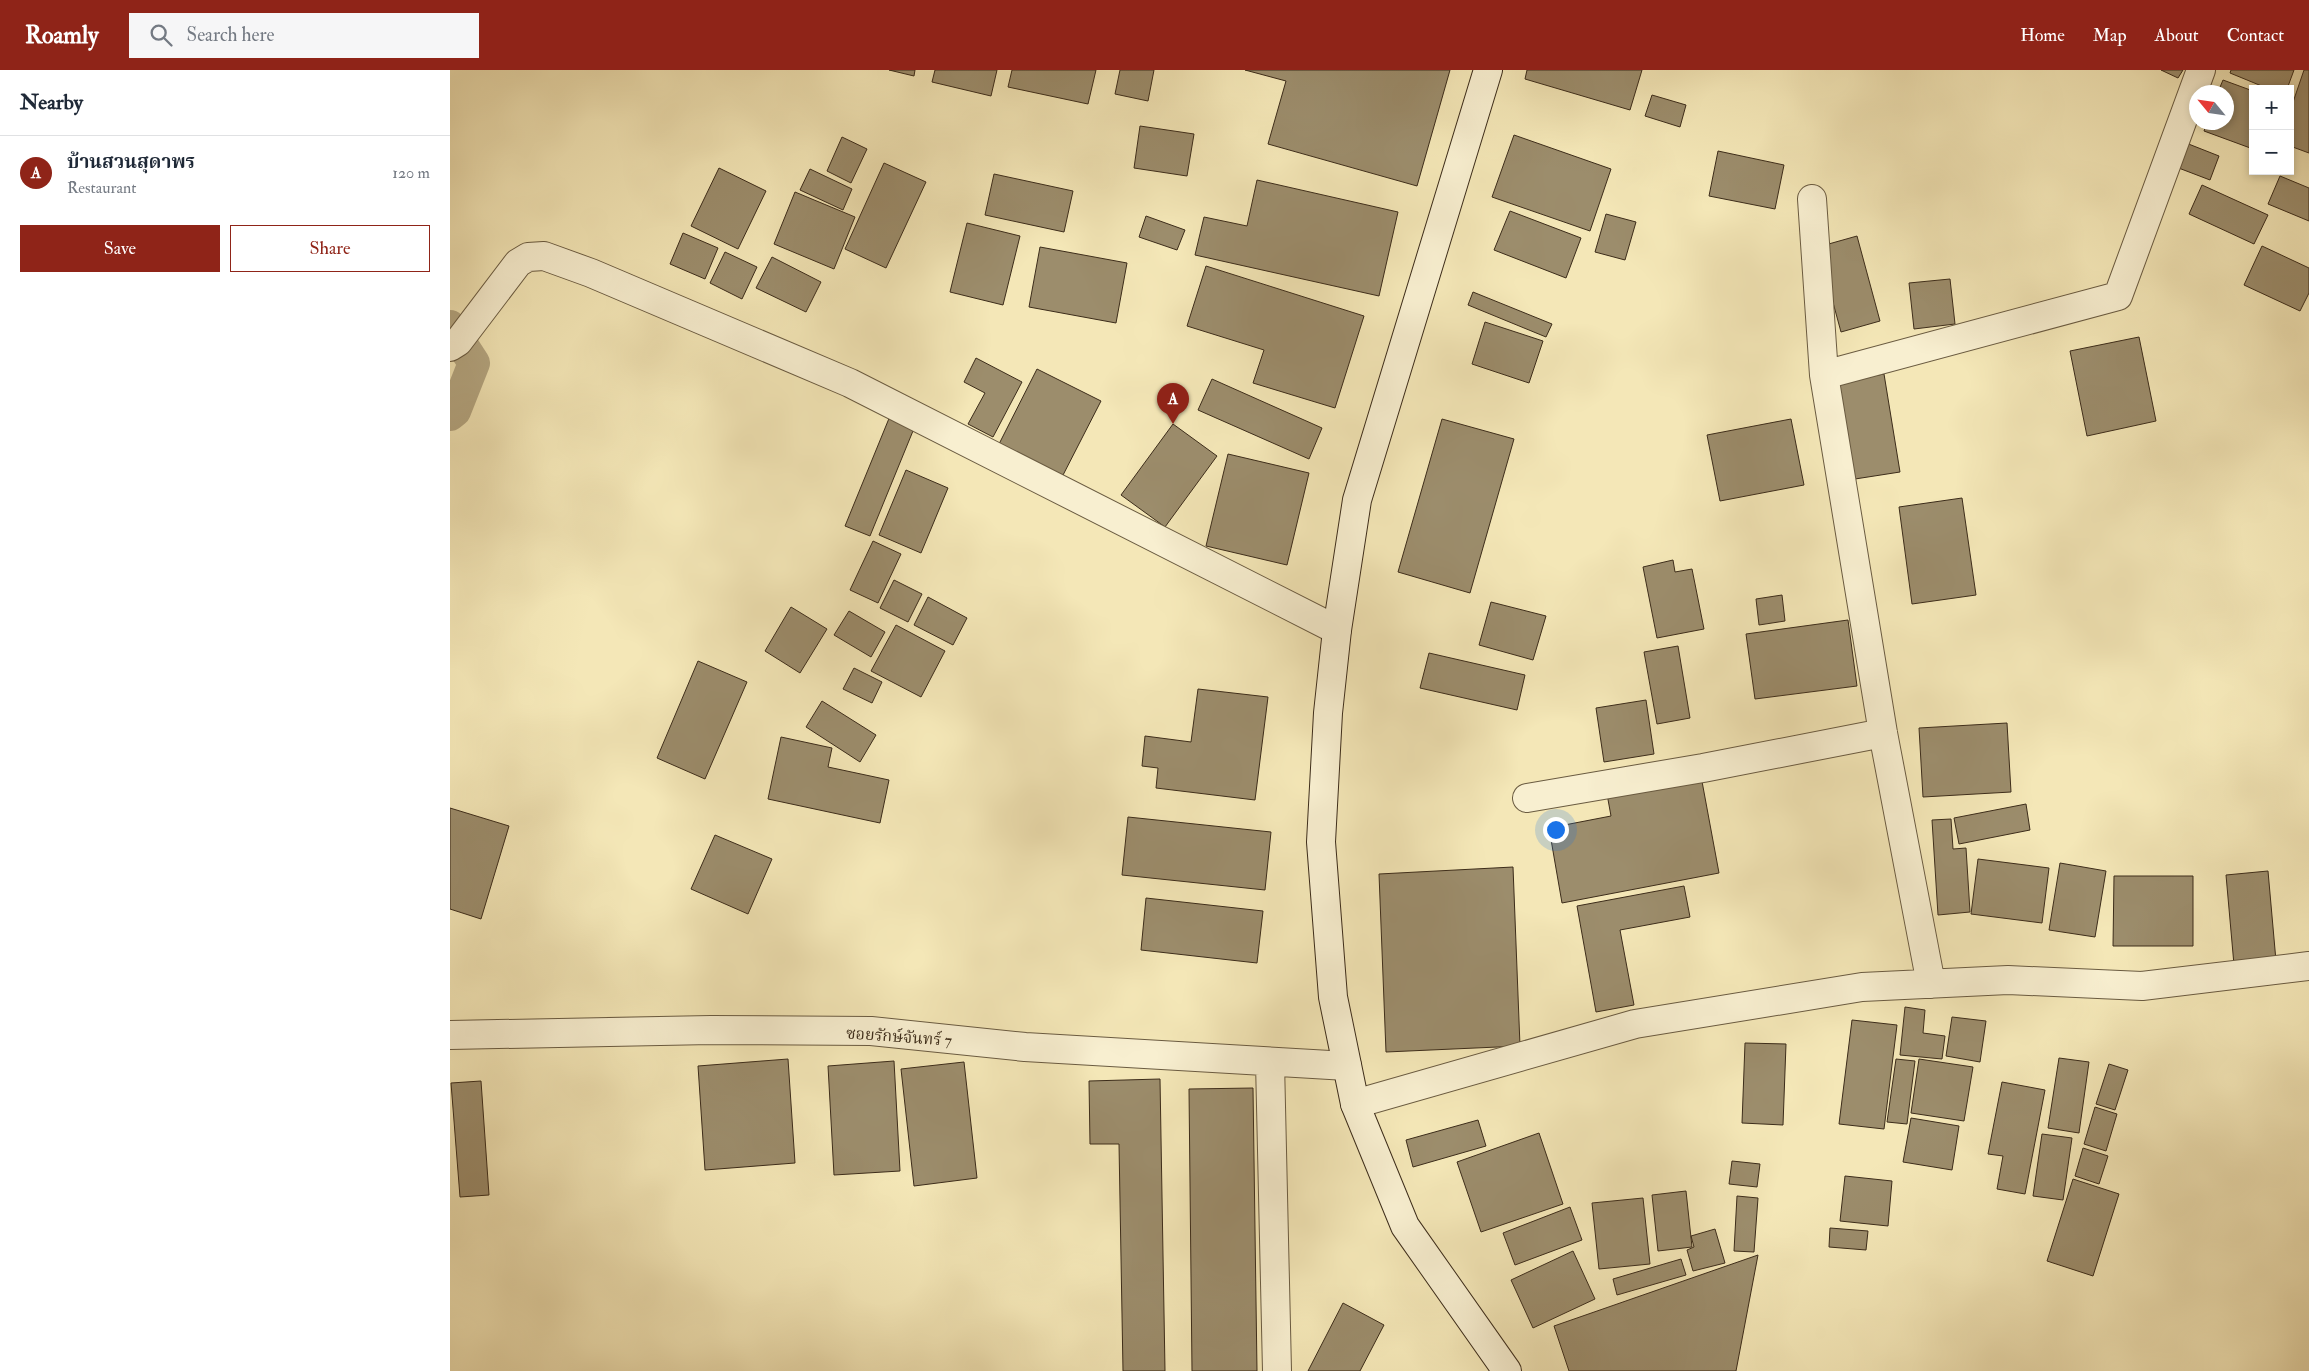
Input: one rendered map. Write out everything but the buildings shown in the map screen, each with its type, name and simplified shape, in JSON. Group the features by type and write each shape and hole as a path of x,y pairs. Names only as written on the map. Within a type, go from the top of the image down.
{"street":[{"path":"1488,70 1357,500 1336,630 1328,713 1322,842 1333,997 1355,1104 1405,1226 1507,1371"},
{"path":"1824,375 2118,296 2201,70"},
{"path":"1812,199 1824,375 1884,733 1931,984"},
{"path":"450,347 458,342 518,263 528,257 544,256 591,273 850,383 1336,630"},
{"path":"1527,798 1703,768 1884,733"},
{"path":"1355,1104 1635,1024 1862,987 2008,980 2142,986 2309,966"},
{"name":"ซอยรักษ์จันทร์ 7","path":"450,1035 711,1030 871,1031 1025,1048 1347,1066"},
{"path":"1270,1062 1277,1371"}],"waterway":[{"path":"450,326 474,363 455,411 450,415"}],"place":[{"name":"บ้านสวนสุดาพร","path":"1173,424"}]}
